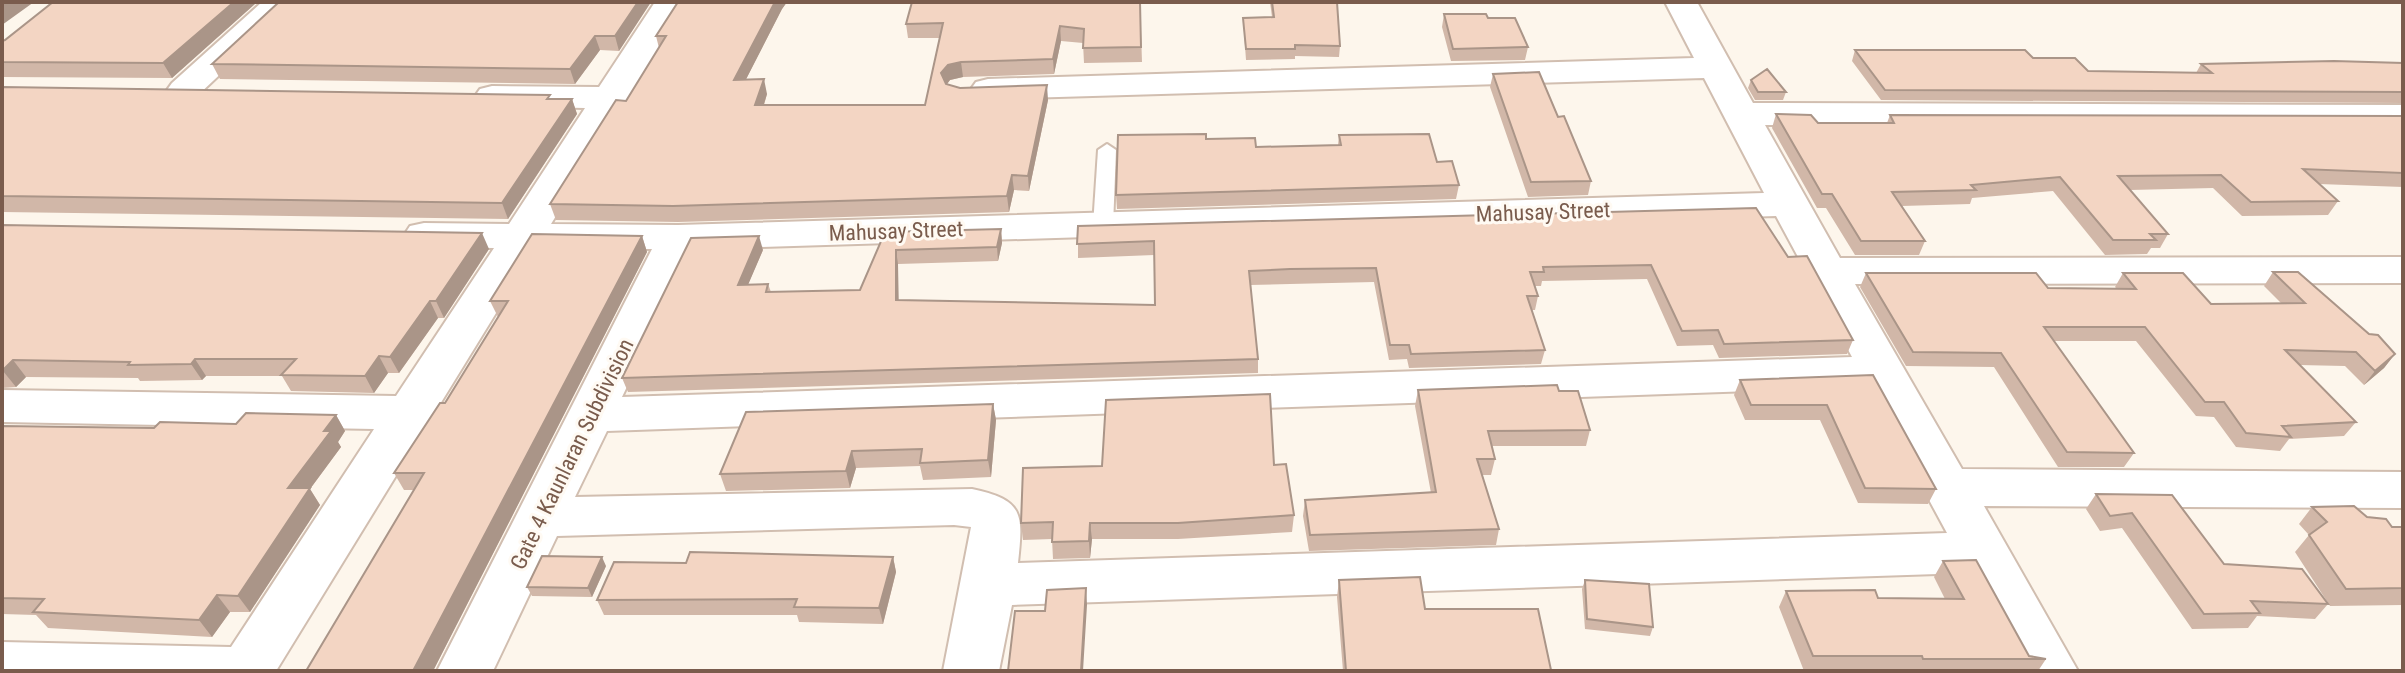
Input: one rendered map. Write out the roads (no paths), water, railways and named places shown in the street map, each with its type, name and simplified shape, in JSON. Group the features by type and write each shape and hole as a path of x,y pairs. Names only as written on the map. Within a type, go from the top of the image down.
{"street":[{"path":"232,91 169,90 281,2"},
{"path":"2,666 246,671 407,413 671,2"},
{"path":"1681,2 1789,204 2050,671"},
{"path":"963,90 1717,67"},
{"path":"452,95 610,98"},
{"path":"1743,114 2403,116"},
{"name":"Mahusay Street","path":"394,234 678,237 1789,204"},
{"name":"Gate 4 Kaunlaran Subdivision","path":"465,671 678,237"},
{"path":"1827,271 2297,280 2403,270"},
{"path":"590,415 1882,371"},
{"path":"2,406 407,413"},
{"path":"1947,487 2403,490"},
{"path":"542,517 954,506 989,512 997,520 989,583 971,671"},
{"path":"989,583 1982,552"}],"lane":[{"path":"1103,226 1107,150"}]}
